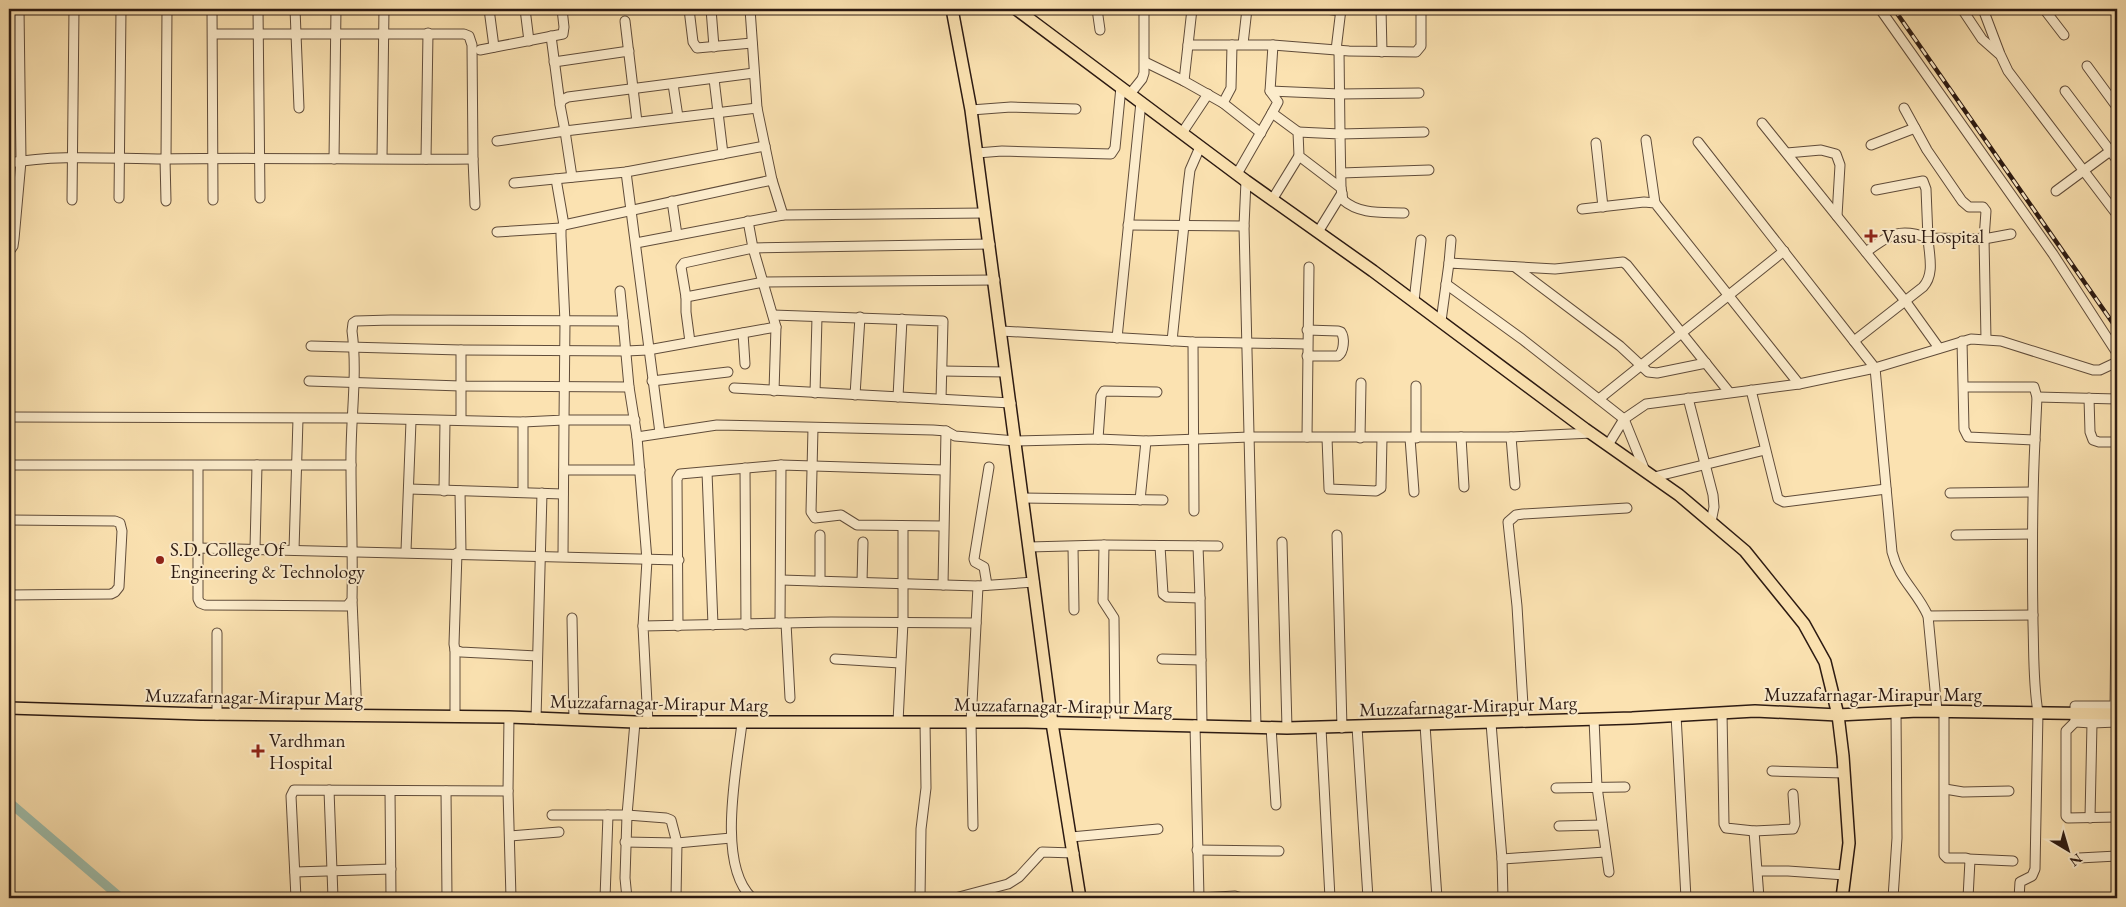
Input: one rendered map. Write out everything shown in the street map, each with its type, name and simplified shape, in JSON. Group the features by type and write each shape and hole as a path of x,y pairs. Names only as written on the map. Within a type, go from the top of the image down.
{"main road":[{"path":"952,9 971,110 995,280 1052,723 1072,837 1080,898"},
{"path":"1016,9 1241,178 1414,301 1608,445 1679,495 1745,551 1804,624 1825,662 1838,715 1844,772 1849,843 1842,898"},
{"name":"Muzzafarnagar-Mirapur Marg","path":"9,708 217,715 509,717 635,722 1052,723 1287,728 1524,722 1755,711 1838,715 1940,711 2060,712 2075,718 2117,709"}],"street":[{"path":"9,252 14,238 21,161 19,9"},
{"path":"72,200 74,9"},
{"path":"119,198 121,9"},
{"path":"166,201 167,9"},
{"path":"212,9 213,200"},
{"path":"258,9 260,198"},
{"path":"295,9 299,108"},
{"path":"334,159 336,9"},
{"path":"382,158 382,34 384,9"},
{"path":"489,9 494,47"},
{"path":"525,9 529,40"},
{"path":"480,50 562,34 564,30 562,9"},
{"path":"689,9 695,46 697,48 752,43"},
{"path":"710,9 714,47"},
{"path":"750,9 757,108 772,180 783,215"},
{"path":"1097,9 1100,30"},
{"path":"977,153 1002,151 1111,154 1115,148 1125,91 1142,79 1146,62 1144,9"},
{"path":"1184,81 1192,9"},
{"path":"1243,44 1247,9"},
{"path":"1326,9 1341,10 1338,50 1341,191 1345,202 1361,211 1404,213"},
{"path":"1381,9 1382,52"},
{"path":"1188,44 1273,45 1382,52 1419,50 1421,46 1421,9"},
{"path":"1880,9 2053,254 2117,353"},
{"path":"1962,9 1982,39 2000,54"},
{"path":"1983,9 2008,71 2115,212"},
{"path":"2044,9 2064,34"},
{"path":"625,21 638,122"},
{"path":"426,159 428,33"},
{"path":"213,34 464,34 472,40 475,205"},
{"path":"551,36 572,177"},
{"path":"1223,103 1231,88 1232,45"},
{"path":"1256,726 1250,437 1241,178 1261,133 1278,102 1270,91 1273,45"},
{"path":"554,62 629,51"},
{"path":"1146,62 1223,103 1261,133"},
{"path":"2087,66 2117,107"},
{"path":"560,104 562,100 568,97 754,73"},
{"path":"714,79 723,154"},
{"path":"673,84 678,118"},
{"path":"1270,91 1340,94 1419,93"},
{"path":"2065,91 2114,148 2117,160"},
{"path":"1182,133 1208,94"},
{"path":"1117,338 1141,102"},
{"path":"971,110 1011,107 1076,108"},
{"path":"497,141 757,108"},
{"path":"1904,108 1927,150 1964,204 1969,207 1983,207 1985,209 1986,339"},
{"path":"1272,113 1298,132 1340,134 1424,132"},
{"path":"1762,123 1906,302 1938,348"},
{"path":"1870,145 1915,128"},
{"path":"1272,200 1299,156 1298,132"},
{"path":"1646,140 1655,203 1800,384"},
{"path":"1698,142 1875,368 1895,563 1902,578 1923,605 1928,616 1940,711 1945,789 1944,856 1947,858 2013,861"},
{"path":"1596,143 1603,207"},
{"path":"514,183 626,172 764,146"},
{"path":"1172,341 1190,170 1200,147"},
{"path":"2056,191 2114,148"},
{"path":"1787,153 1822,150 1836,154 1840,165 1837,216"},
{"path":"1299,156 1341,191"},
{"path":"9,163 73,159 212,157 473,159"},
{"path":"1341,173 1429,170"},
{"path":"626,172 660,433"},
{"path":"556,179 563,227 565,322 563,556"},
{"path":"497,232 563,227 631,210 772,180"},
{"path":"1854,341 1906,302 1930,278 1926,189 1923,181 1876,190"},
{"path":"1318,232 1341,191"},
{"path":"672,201 677,235"},
{"path":"1582,210 1644,202 1655,203"},
{"path":"636,243 783,215 985,213"},
{"path":"748,222 753,248 776,327 774,391"},
{"path":"9,224 14,238"},
{"path":"1128,225 1244,226"},
{"path":"1866,252 1885,238 1898,233 1912,233 1928,238 1984,239 2011,234"},
{"path":"1414,301 1421,240"},
{"path":"1441,321 1451,240"},
{"path":"690,342 682,265 753,248 990,244"},
{"path":"1599,399 1784,251"},
{"path":"1449,263 1568,269 1623,262 1729,392"},
{"path":"1307,437 1307,344 1310,267"},
{"path":"1515,267 1620,346 1639,366 1648,372 1657,373 1706,363"},
{"path":"686,297 764,282 995,280"},
{"path":"1446,284 1624,419 1650,474 1705,465 1765,450"},
{"path":"620,291 629,387 637,437 647,560 643,626 648,722"},
{"path":"773,315 943,321 941,399"},
{"path":"814,393 817,317"},
{"path":"855,395 860,318"},
{"path":"898,397 902,319"},
{"path":"357,716 352,600 353,550 350,466 355,383 353,323 356,321 623,321"},
{"path":"311,346 460,350 626,351 648,350 776,327"},
{"path":"1308,330 1338,331 1342,332 1343,337 1342,352 1338,356 1308,356"},
{"path":"1001,331 1193,342 1307,344"},
{"path":"743,333 744,364"},
{"path":"1608,445 1624,419 1646,404 1800,384 1875,368 1962,341 1986,339 2020,346 2093,370 2100,370 2117,362"},
{"path":"1962,341 1964,429 1968,437 2035,440"},
{"path":"1193,342 1192,440 1194,511"},
{"path":"460,350 461,420"},
{"path":"942,371 1006,372"},
{"path":"652,381 728,372"},
{"path":"309,381 461,386 629,387"},
{"path":"1360,438 1361,382"},
{"path":"1414,492 1413,438 1416,386"},
{"path":"1964,388 2032,387 2035,388 2037,397 2032,492 2035,696 2038,712 2035,869 2032,876 2020,882 2019,898"},
{"path":"734,388 1011,404"},
{"path":"1098,439 1102,393 1107,390 1157,392"},
{"path":"1751,390 1777,498 1780,501 1886,489"},
{"path":"2037,397 2117,399"},
{"path":"1688,398 1714,501 1711,522"},
{"path":"2089,398 2090,432 2093,440 2117,442"},
{"path":"9,417 352,418 411,421 523,422 635,420"},
{"path":"294,550 298,419"},
{"path":"406,551 411,421"},
{"path":"444,491 445,421"},
{"path":"523,422 523,491"},
{"path":"637,437 717,426 946,431 955,436 1016,441 1098,439 1146,441 1250,437 1511,437 1592,433"},
{"path":"813,428 811,512 815,518 841,515 857,525 943,526"},
{"path":"943,585 946,431"},
{"path":"1461,437 1464,487"},
{"path":"1511,437 1515,485"},
{"path":"1327,438 1329,489 1376,491 1382,485 1382,438"},
{"path":"1140,500 1146,441"},
{"path":"9,465 350,466"},
{"path":"255,549 257,465"},
{"path":"678,626 677,479 680,474 781,465 944,470"},
{"path":"781,465 780,580 790,698"},
{"path":"198,466 198,599 200,603 205,605 344,606 350,604 352,600"},
{"path":"973,826 970,723 976,623 984,567 975,562 974,559 989,467"},
{"path":"745,468 746,625"},
{"path":"564,470 640,470"},
{"path":"707,472 713,625"},
{"path":"409,489 523,491 563,494"},
{"path":"455,717 460,491"},
{"path":"1950,492 2032,492"},
{"path":"536,718 542,493"},
{"path":"1022,498 1163,500"},
{"path":"1524,722 1517,606 1508,522 1516,515 1523,514 1627,508"},
{"path":"9,520 116,521 120,523 122,531 119,587 116,592 111,594 9,595"},
{"path":"898,722 903,526"},
{"path":"820,534 820,581"},
{"path":"1956,535 2032,534"},
{"path":"1337,535 1342,728"},
{"path":"2117,539 2117,709"},
{"path":"862,582 863,542"},
{"path":"1282,542 1287,728"},
{"path":"1029,547 1104,545 1218,546"},
{"path":"1104,545 1103,601 1114,618 1115,724"},
{"path":"1072,546 1074,610"},
{"path":"1160,546 1163,594 1167,597 1200,598"},
{"path":"1198,546 1201,660 1197,850 1199,898 1235,896 1242,898"},
{"path":"198,548 406,551 679,560"},
{"path":"780,580 982,586 1034,582"},
{"path":"1928,616 2033,615"},
{"path":"572,618 574,720"},
{"path":"643,626 783,623 976,623"},
{"path":"217,715 218,633"},
{"path":"455,650 537,656"},
{"path":"834,659 900,663"},
{"path":"1162,659 1201,660"},
{"path":"1893,898 1898,838 1896,712"},
{"path":"1722,713 1724,824 1729,829 1754,832 1789,830 1794,827 1793,794"},
{"path":"1676,716 1686,898"},
{"path":"509,717 508,791 511,898"},
{"path":"2117,722 2092,723 2075,718 2066,731 2066,816 2068,818 2117,817"},
{"path":"1594,719 1597,787 1609,872"},
{"path":"627,898 625,842 635,722"},
{"path":"920,898 921,829 926,788 924,722"},
{"path":"742,723 731,817 731,838 738,874 742,885 752,898"},
{"path":"1491,723 1502,859 1503,898"},
{"path":"2090,818 2092,723"},
{"path":"1425,725 1437,898"},
{"path":"1271,727 1276,805"},
{"path":"1357,727 1368,898"},
{"path":"1322,728 1330,898"},
{"path":"1772,771 1844,772"},
{"path":"1556,788 1625,787"},
{"path":"1945,789 1963,792 2009,792"},
{"path":"296,898 290,796 292,792 297,790 508,791"},
{"path":"329,790 333,898"},
{"path":"390,791 391,898"},
{"path":"446,791 447,898"},
{"path":"552,814 627,815 669,818 673,823 678,843 676,898"},
{"path":"604,898 608,815"},
{"path":"1560,826 1602,825"},
{"path":"1072,837 1158,829"},
{"path":"510,836 559,832"},
{"path":"1754,832 1759,898"},
{"path":"625,842 678,843 731,838"},
{"path":"1197,850 1279,851"},
{"path":"955,898 1008,884 1019,876 1042,852 1074,853"},
{"path":"1502,859 1605,852"},
{"path":"2079,858 2117,856"},
{"path":"1968,859 1970,861 1968,898"},
{"path":"295,872 391,869"},
{"path":"1758,871 1845,875"},
{"path":"9,888 11,898"}],"waterway":[{"path":"9,802 121,898"}],"railway":[{"path":"1894,9 2117,329"}],"place":[{"name":"Vasu Hospital","path":"1871,236"},
{"name":"S.D. College Of Engineering & Technology","path":"160,560"},
{"name":"Vardhman Hospital","path":"258,751"}]}
